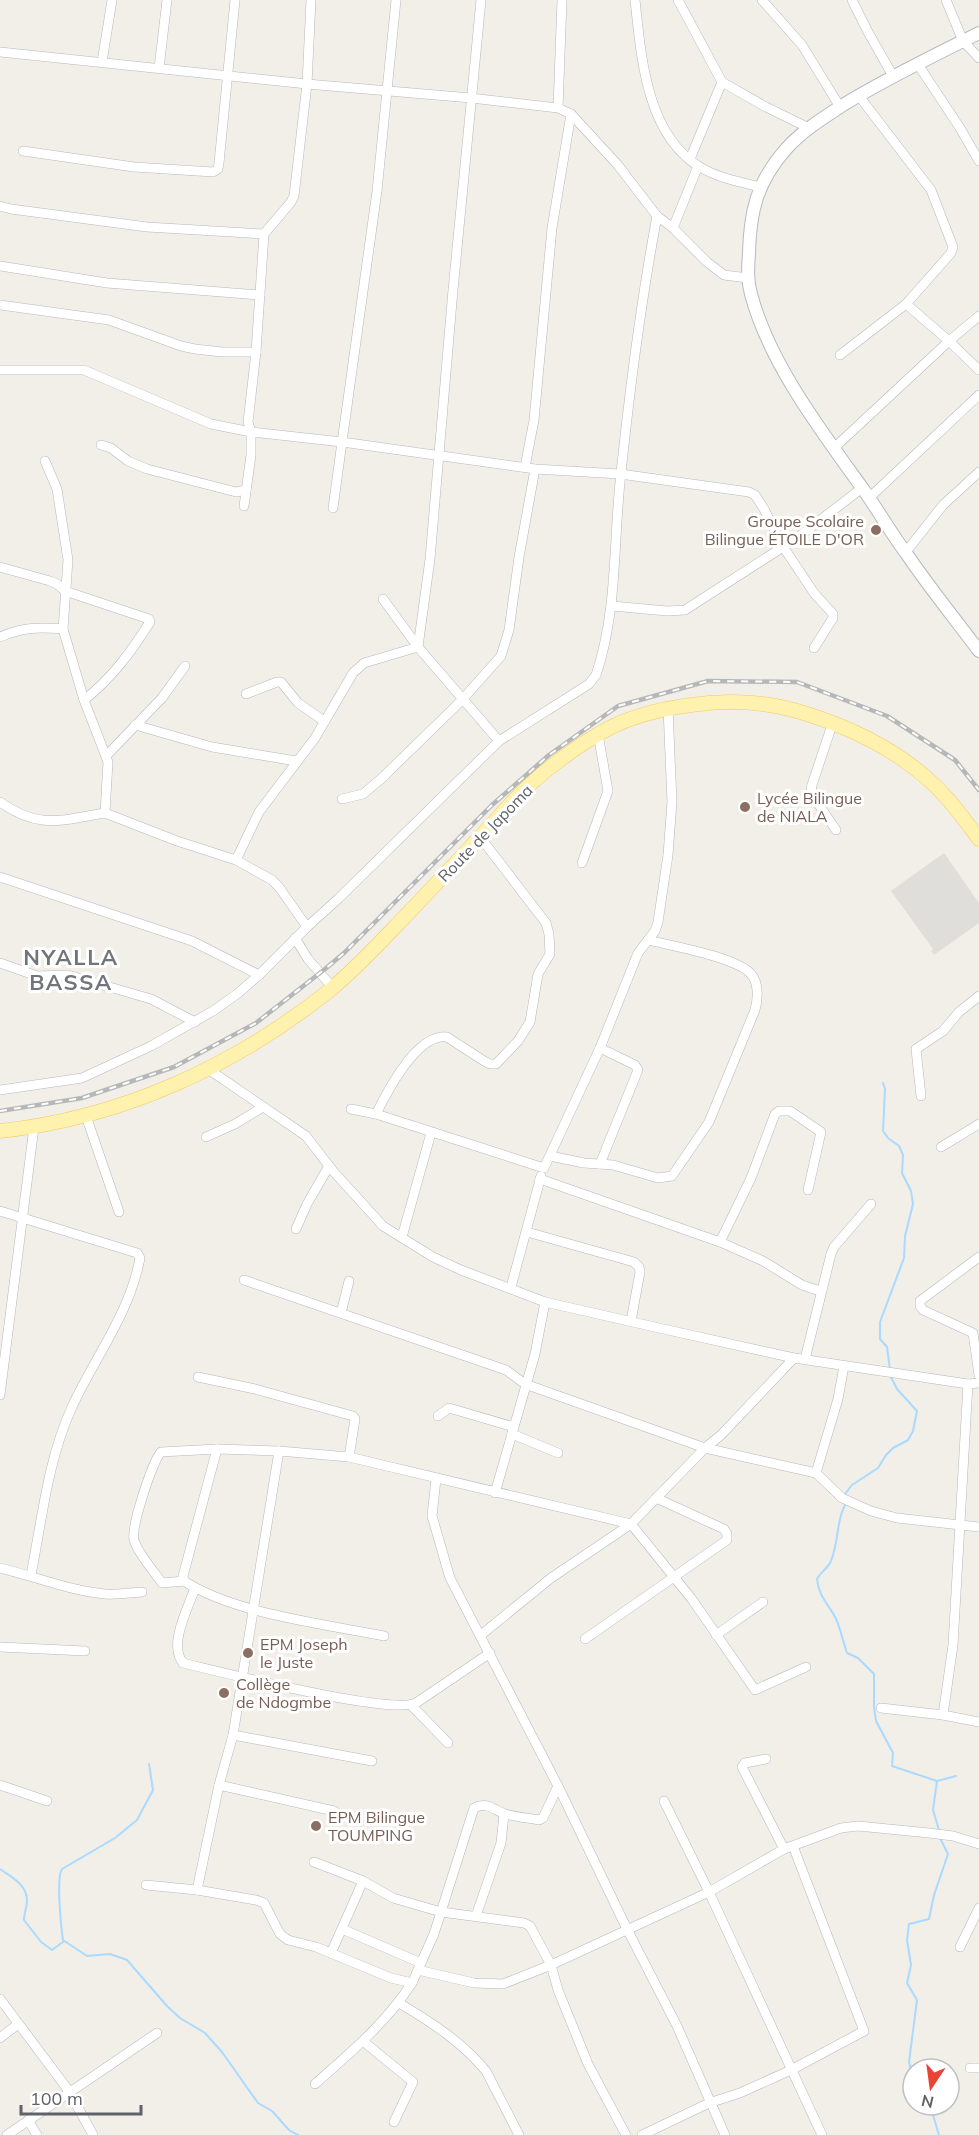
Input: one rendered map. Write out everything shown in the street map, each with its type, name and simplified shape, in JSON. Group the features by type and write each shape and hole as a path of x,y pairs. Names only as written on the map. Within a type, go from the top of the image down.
{"main road":[{"path":"979,33 917,63 840,107 809,128 787,148 774,164 761,187 751,217 748,278 751,294 773,350 834,448 905,552 979,651"},
{"name":"Route de Japoma","path":"0,1131 34,1127 86,1116 164,1090 208,1069 300,1012 333,988 368,955 524,790 598,734 640,716 668,708 709,702 746,702 787,707 833,722 865,737 912,766 948,800 979,840"}],"street":[{"path":"102,62 112,0"},
{"path":"159,68 167,0"},
{"path":"23,151 134,167 213,172 218,169 236,0"},
{"path":"244,506 251,456 251,432 248,422 256,352 264,234 291,202 294,195 307,84 311,0"},
{"path":"333,508 377,191 396,0"},
{"path":"418,647 430,559 481,0"},
{"path":"558,108 562,0"},
{"path":"635,0 645,77 663,127 681,150 713,174 761,187"},
{"path":"678,0 722,82 809,128"},
{"path":"762,0 802,45 840,107"},
{"path":"852,0 867,32 893,76"},
{"path":"946,0 963,41 979,58"},
{"path":"0,52 558,108 571,114 617,164 657,216 673,228 707,262 724,275 748,278"},
{"path":"917,63 979,161"},
{"path":"673,228 722,82"},
{"path":"840,355 906,304 951,253 953,247 931,190 859,96"},
{"path":"342,799 357,797 371,788 462,700 501,656 508,639 530,468 552,228 571,114"},
{"path":"0,206 147,227 264,234"},
{"path":"0,1090 82,1078 151,1046 213,1011 259,975 499,741 589,684 596,675 612,606 620,474 645,284 657,216"},
{"path":"0,266 107,283 260,295"},
{"path":"906,304 979,370"},
{"path":"0,305 109,320 195,349 256,352"},
{"path":"834,448 979,316"},
{"path":"0,370 84,370 202,420 251,432 530,468 620,474 749,492 755,495 764,509 782,546 814,592 833,614 833,618 814,648"},
{"path":"612,606 667,611 685,610 865,493 979,395"},
{"path":"101,445 111,448 128,461 168,475 236,492 246,490"},
{"path":"45,461 57,489 67,549 68,572 63,629 84,700 107,754 105,813"},
{"path":"905,552 943,505 979,472"},
{"path":"0,567 50,581 65,591 149,619 150,622 128,657 84,700"},
{"path":"383,599 418,647 499,741"},
{"path":"0,637 32,627 63,629"},
{"path":"236,860 259,812 315,738 345,684 364,663 418,647"},
{"path":"107,754 167,692 185,666"},
{"path":"246,694 280,682 298,703 324,721"},
{"path":"511,1287 544,1168 600,1048 630,970 658,922 668,855 672,802 668,708"},
{"path":"833,722 812,788 836,830"},
{"path":"135,725 212,747 296,761"},
{"path":"582,863 608,791 598,734"},
{"path":"0,801 20,814 46,822 105,813 177,841 236,860 272,880 307,927"},
{"path":"376,1114 389,1088 405,1066 430,1040 440,1036 447,1037 484,1061 496,1064 518,1041 530,1022 538,974 550,954 549,934 546,923 480,837"},
{"path":"0,877 192,940 259,975"},
{"path":"295,938 308,959 333,988"},
{"path":"550,1156 584,1163 618,1166 658,1178 672,1176 709,1122 755,1010 758,1000 756,984 752,975 734,963 648,940"},
{"path":"2,967 37,976 68,975 151,999 195,1022"},
{"path":"921,1096 916,1049 943,1031 959,1012 979,996"},
{"path":"600,1048 635,1065 638,1070 600,1164"},
{"path":"208,1069 306,1136 329,1166 383,1226 433,1257 461,1270 511,1287 545,1302 794,1358 969,1384 979,1383"},
{"path":"206,1137 235,1124 263,1107"},
{"path":"351,1109 376,1114 544,1168"},
{"path":"720,1242 751,1178 779,1111 790,1111 821,1131 808,1190"},
{"path":"86,1116 119,1212"},
{"path":"941,1147 979,1124"},
{"path":"0,1395 34,1127"},
{"path":"402,1237 431,1133"},
{"path":"296,1229 307,1204 329,1166"},
{"path":"540,1179 720,1242 762,1261 802,1285 820,1291"},
{"path":"805,1359 820,1291 834,1247 871,1204"},
{"path":"0,1211 137,1253 140,1258 134,1285 111,1336 71,1408 57,1448 31,1575"},
{"path":"527,1232 634,1262 640,1272 631,1321"},
{"path":"979,1257 920,1301 923,1310 970,1330 977,1337 979,1375"},
{"path":"244,1280 506,1370 525,1384 705,1448 816,1473 842,1498 871,1511 897,1518 979,1527"},
{"path":"341,1313 349,1281"},
{"path":"495,1493 536,1349 545,1302"},
{"path":"481,1635 551,1578 631,1524 794,1358"},
{"path":"816,1473 838,1399 844,1366"},
{"path":"198,1377 255,1389 353,1416 355,1419 349,1457"},
{"path":"944,1715 953,1645 969,1384"},
{"path":"438,1416 449,1407 513,1430 558,1454"},
{"path":"184,1581 183,1576 217,1449"},
{"path":"384,1636 254,1610 195,1588 184,1581 162,1583 135,1542 135,1525 151,1474 161,1452 217,1449 349,1457 631,1524 675,1576 755,1690 806,1667"},
{"path":"197,1890 219,1785 233,1735 279,1451"},
{"path":"436,1479 432,1516 450,1578 558,1786 677,2026 725,2135"},
{"path":"585,1639 727,1540 724,1529 656,1498"},
{"path":"0,1568 77,1589 101,1593 142,1592"},
{"path":"195,1588 176,1644 180,1661 183,1663 347,1699 411,1705 490,1653"},
{"path":"717,1635 763,1602"},
{"path":"0,1647 85,1651"},
{"path":"411,1705 448,1743"},
{"path":"880,1708 944,1715 979,1722"},
{"path":"233,1735 372,1761"},
{"path":"642,2135 710,2103 740,2093 791,2070 863,2033 864,2030 788,1848 742,1767 745,1762 766,1759"},
{"path":"0,1785 47,1801"},
{"path":"219,1785 334,1811"},
{"path":"315,2084 364,2042 399,2003 412,1983 441,1912 474,1808 490,1806 504,1814 539,1820 543,1818 558,1786"},
{"path":"664,1801 710,1892 822,2135"},
{"path":"476,1916 501,1843 504,1814"},
{"path":"342,1929 419,1967 474,1983 503,1984 710,1892 788,1848 841,1828 858,1826 953,1836 979,1844"},
{"path":"314,1862 363,1881 393,1898 441,1912 524,1923 530,1926 550,1965 588,2064 626,2135"},
{"path":"331,1953 363,1881"},
{"path":"146,1885 197,1890 256,1900 264,1903 280,1934 288,1941 331,1953 391,1978 412,1983"},
{"path":"960,1947 979,1908"},
{"path":"0,2000 69,2091 93,2135"},
{"path":"399,2003 442,2030 479,2062 486,2071 519,2135"},
{"path":"0,2038 18,2024"},
{"path":"6,2135 157,2033"},
{"path":"364,2042 413,2082 394,2122"},
{"path":"28,2120 37,2135"}],"shaded area":[{"path":"944,853 979,903 979,923 934,955 931,951 933,949 891,891"}],"waterway":[{"path":"883,1083 885,1089 883,1131 899,1146 903,1155 902,1173 911,1191 913,1204 905,1236 904,1258 880,1322 880,1339 887,1347 890,1370"},
{"path":"847,1497 845,1494 852,1485 878,1468 886,1455 893,1448 908,1440 913,1431 917,1411 897,1389 890,1375"},
{"path":"847,1502 841,1515 831,1561 817,1579 820,1591 836,1619 847,1653 858,1658 874,1674 876,1721 893,1753 892,1766 937,1781 956,1776"},
{"path":"149,1764 153,1790 137,1820 115,1838 62,1869 59,1892 63,1940 87,1956 110,1954 127,1960 167,2006 180,2018 205,2033 222,2052 258,2103 272,2111 289,2130 298,2135"},
{"path":"937,1781 933,1810 939,1830"},
{"path":"910,2057 917,2000 907,1983 911,1965 907,1940 909,1924 929,1919 934,1895 948,1854 939,1836"},
{"path":"0,1869 18,1882 24,1890 27,1901 24,1920 41,1942 52,1950 63,1942"},
{"path":"934,2117 939,2135"}],"railway":[{"path":"0,1111 82,1098 174,1067 256,1023 344,953 492,805 549,755 618,706 708,681 797,682 887,716 955,760 979,790"}],"place":[{"name":"Groupe Scolaire Bilingue ÉTOILE D'OR","path":"876,530"},
{"name":"Lycée Bilingue de NIALA","path":"745,807"},
{"name":"EPM Joseph le Juste","path":"248,1653"},
{"name":"Collège de Ndogmbe","path":"224,1693"},
{"name":"EPM Bilingue TOUMPING","path":"316,1826"}],"district":[{"name":"NYALLA BASSA","path":"71,970"}]}
